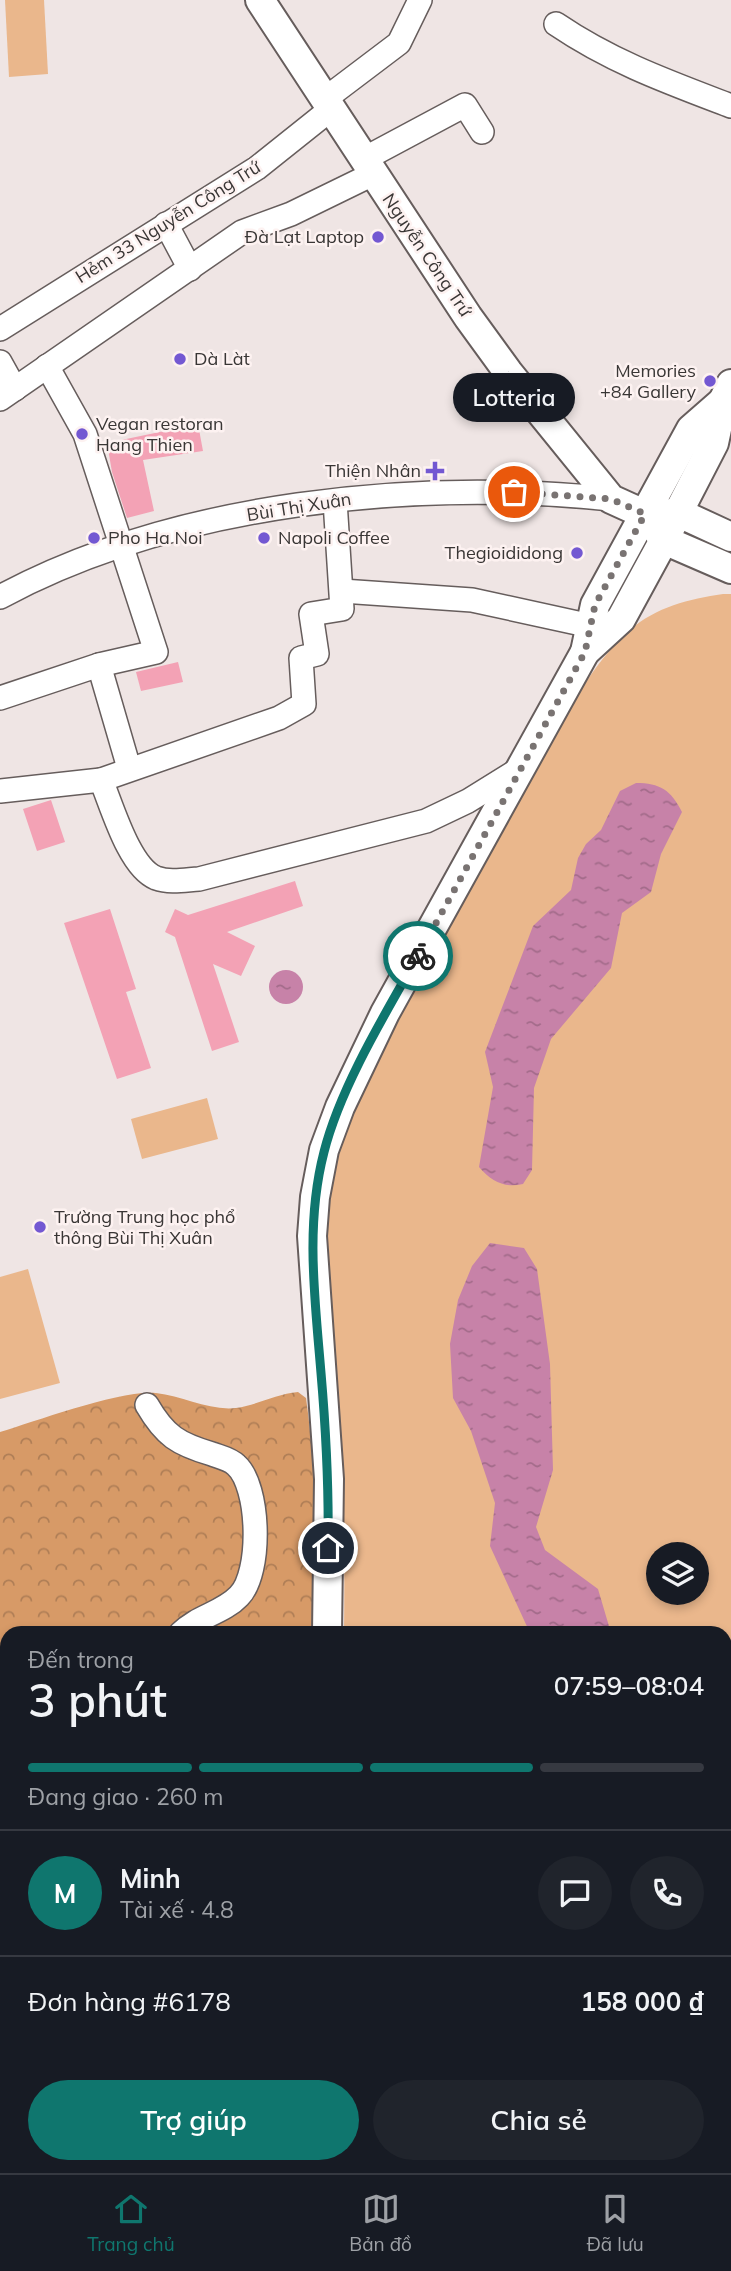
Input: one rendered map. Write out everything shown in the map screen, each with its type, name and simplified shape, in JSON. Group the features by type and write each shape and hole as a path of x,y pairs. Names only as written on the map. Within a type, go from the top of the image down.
{"main road":[{"name":"Nguyễn Công Trứ","path":"260,0 508,372 611,499"},
{"path":"588,639 621,619 714,443 727,392"},
{"path":"327,1626 329,1479 312,1236 315,1197 324,1150 340,1107 385,1013 460,881 588,639 595,605 691,429 727,392"},
{"path":"611,499 645,514 679,513 731,537"},
{"path":"645,514 664,540 731,569"}],"street":[{"name":"Hẻm 33 Nguyễn Công Trứ","path":"0,329 257,168 400,43 420,0"},
{"path":"556,24 595,50 630,68 731,106"},
{"path":"0,362 7,394 242,232 291,214 465,105 482,132"},
{"path":"166,224 190,269"},
{"path":"0,698 99,666 156,652 85,434 47,366"},
{"name":"Bùi Thị Xuân","path":"0,597 29,582 123,544 227,520 335,501 399,492 447,490 552,493 611,499"},
{"path":"0,791 101,780 129,768 279,718 304,704 301,658 317,654 311,614 342,609 335,501"},
{"path":"342,591 472,600 588,639"},
{"path":"99,666 129,768"},
{"path":"101,780 139,866 153,877 169,881 199,878 426,821 459,807 518,769"},
{"path":"147,1405 160,1427 183,1446 235,1463 247,1478 252,1503 255,1546 246,1585 240,1595 188,1626"}],"shaded area":[{"path":"5,0 44,0 48,74 9,77"},
{"path":"731,594 731,1626 344,1626 342,1462 326,1270 327,1215 337,1158 369,1073 569,709 613,647 640,622 685,602"},
{"path":"207,1098 218,1139 142,1159 131,1119"},
{"path":"28,1269 60,1383 0,1399 0,1277"}],"green space":[{"path":"298,1392 306,1398 314,1486 312,1626 0,1626 0,1432 79,1407 141,1393 156,1393 226,1408 244,1407"}],"water":[{"path":"636,783 652,784 664,789 674,798 682,812 661,854 651,892 622,913 611,968 551,1039 534,1088 532,1170 523,1184 499,1183 479,1167 493,1087 485,1052 533,926 571,890 578,858 586,844 601,830 620,791"},
{"path":"286,970 298,975 303,987 298,999 286,1004 274,999 269,987 274,975"},
{"path":"490,1243 524,1248 537,1269 550,1364 553,1470 536,1527 545,1550 598,1589 609,1626 527,1626 490,1546 495,1503 471,1431 453,1398 450,1344 458,1300 472,1266"}],"building":[{"path":"198,424 203,451 143,460 154,511 127,518 112,472 107,443"},
{"path":"178,662 183,682 141,691 136,672"},
{"path":"51,800 65,842 37,851 23,809"},
{"path":"295,881 303,906 227,932 255,946 241,976 213,964 239,1042 212,1051 175,937 165,932 175,909 188,915"},
{"path":"110,909 136,989 126,992 151,1068 117,1079 64,923"}],"way so far":[{"path":"418,956 518,769 585,652 595,605 645,514 611,499 514,492"}],"place":[{"name":"Đà Lạt Laptop","path":"378,237"},
{"name":"Dà Làt","path":"180,359"},
{"name":"Memories +84 Gallery","path":"710,381"},
{"name":"Vegan restoran Hang Thien","path":"82,434"},
{"name":"Thiện Nhân","path":"435,471"},
{"name":"Lotteria","path":"514,492"},
{"name":"Pho Ha Noi","path":"94,538"},
{"name":"Napoli Coffee","path":"264,538"},
{"name":"Thegioididong","path":"577,553"},
{"name":"Trường Trung học phổ thông Bùi Thị Xuân","path":"40,1227"}],"route":[{"path":"328,1548 329,1479 312,1236 315,1197 324,1150 340,1107 385,1013 418,956"}]}
